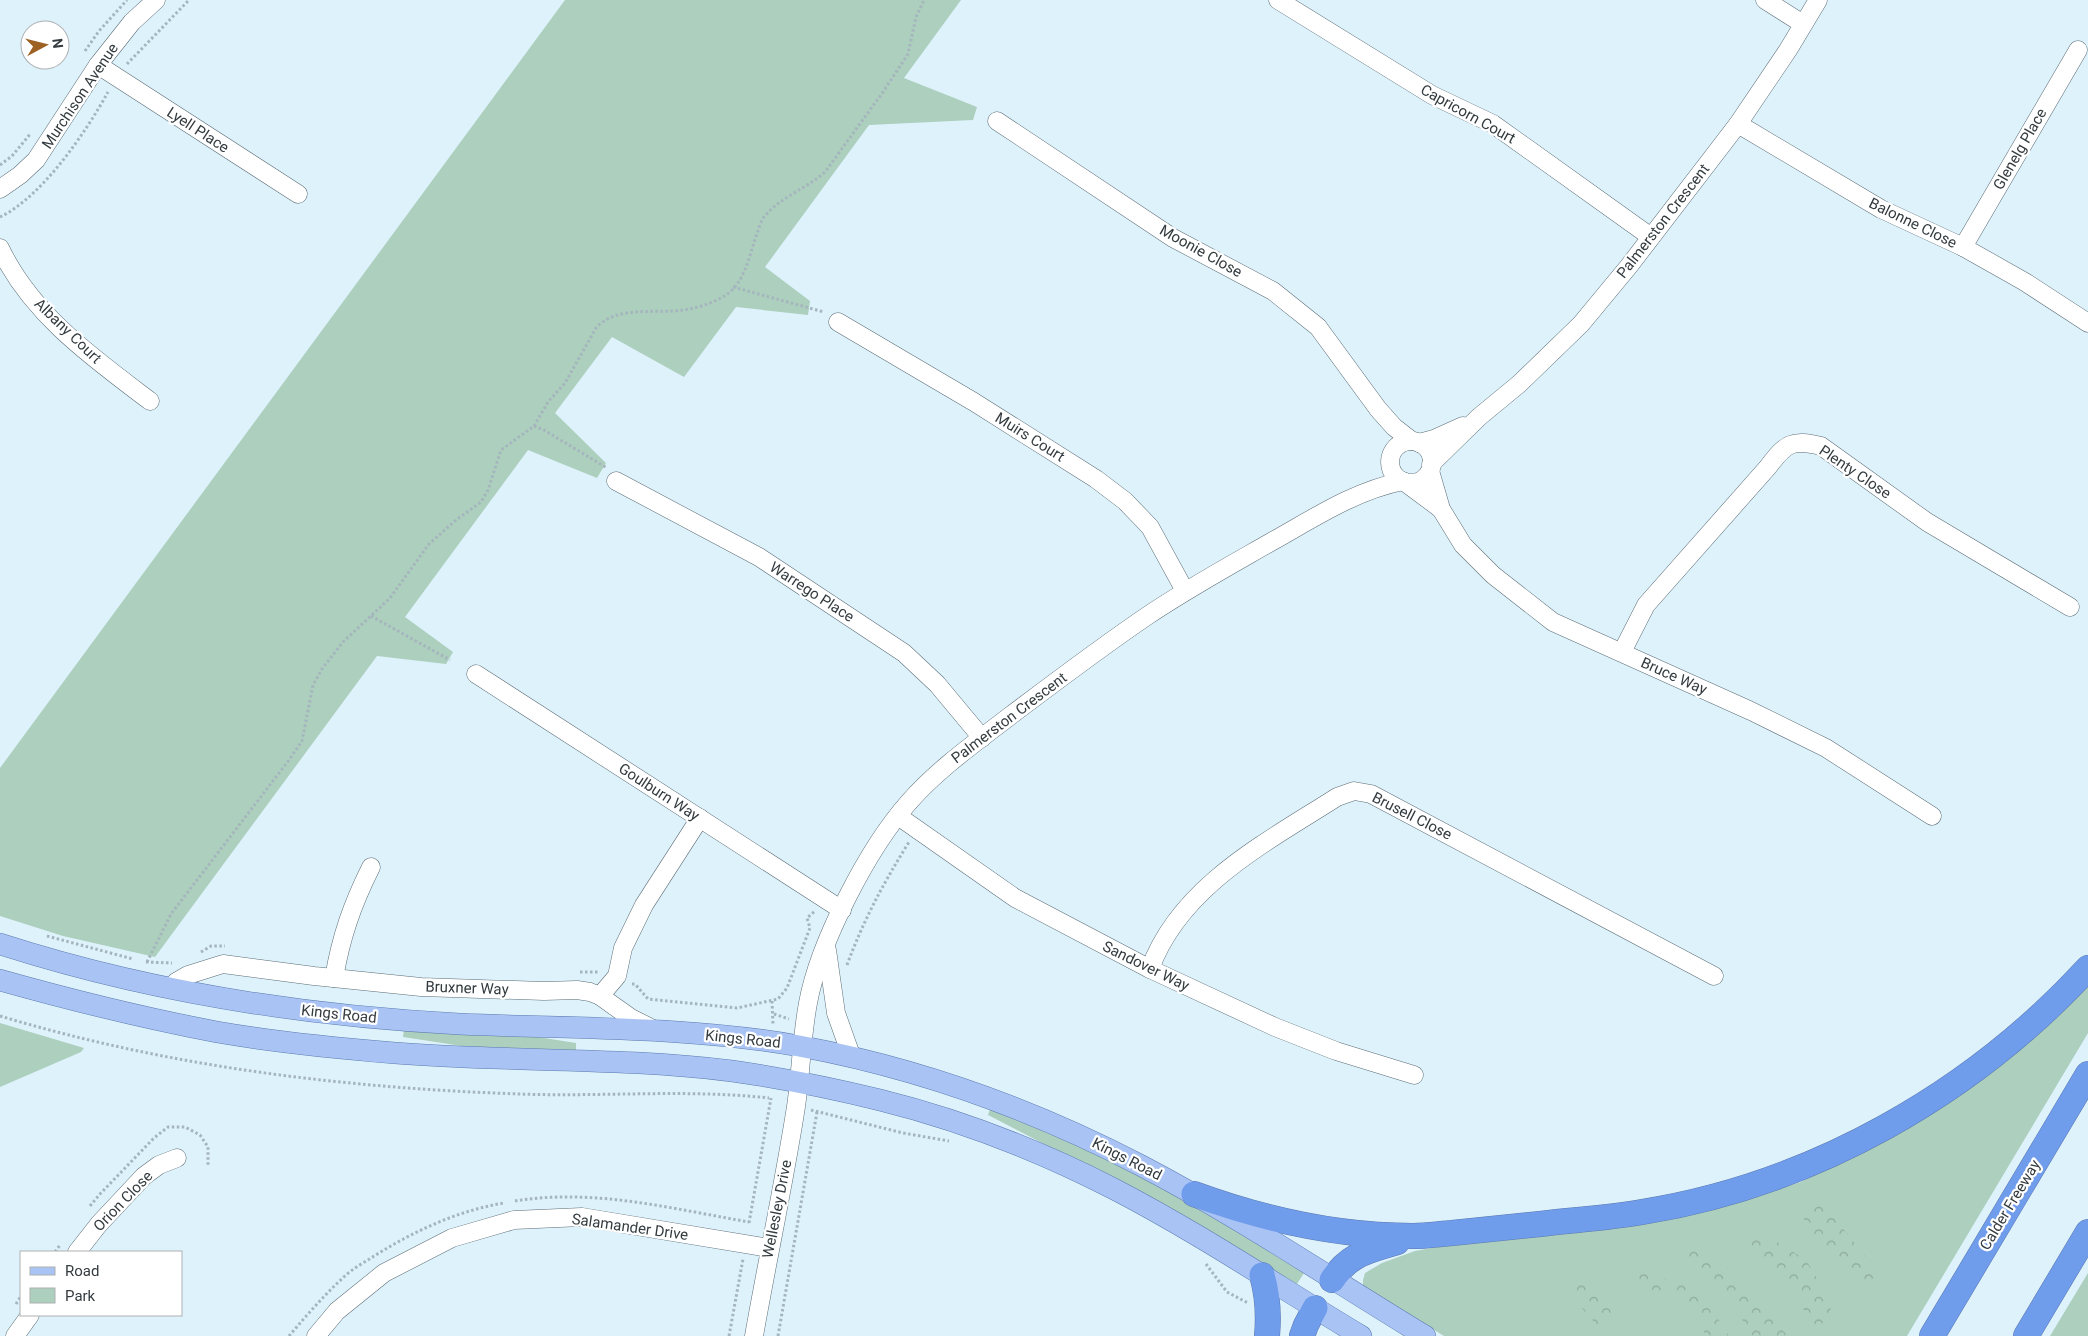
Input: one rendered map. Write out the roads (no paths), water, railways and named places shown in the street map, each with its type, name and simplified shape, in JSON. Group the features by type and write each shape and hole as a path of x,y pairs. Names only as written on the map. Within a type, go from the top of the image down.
{"highway":[{"path":"1194,1194 1252,1214 1311,1228 1414,1236 1642,1212 1724,1194 1831,1155 1894,1123 1961,1080 1994,1056 2038,1018 2088,968"},
{"name":"Calder Freeway","path":"1932,1336 2088,1074"},
{"path":"2026,1336 2088,1232"},
{"path":"1332,1280 1340,1269 1359,1254 1414,1236"},
{"path":"1262,1275 1269,1309 1267,1336"},
{"path":"1302,1336 1315,1308"}],"main road":[{"name":"Kings Road","path":"0,944 83,967 171,988 246,1002 381,1018 461,1024 656,1030 761,1040 802,1046 852,1058 958,1088 1029,1114 1104,1147 1194,1194 1426,1336"},
{"path":"0,980 161,1020 218,1032 322,1046 398,1053 656,1065 731,1071 798,1082 900,1105 1021,1146 1128,1197 1262,1275 1361,1336"},
{"path":"161,1020 171,988"},
{"path":"1315,1308 1332,1280"}],"street":[{"name":"Murchison Avenue","path":"0,189 20,175 36,160 98,65 132,22 156,0"},
{"name":"Capricorn Court","path":"1278,0 1432,95 1492,124 1651,237"},
{"path":"1765,0 1803,24"},
{"name":"Palmerston Crescent","path":"1430,467 1479,417 1519,384 1581,324 1738,124 1818,0"},
{"name":"Glenelg Place","path":"1963,247 2078,50"},
{"name":"Lyell Place","path":"98,65 298,194"},
{"name":"Moonie Close","path":"997,121 1173,238 1273,291 1318,327 1378,409 1394,427 1415,442"},
{"name":"Balonne Close","path":"1738,124 1881,208 1963,247 2025,282 2088,323"},
{"name":"Albany Court","path":"0,248 21,284 54,322 80,347 150,401"},
{"name":"Muirs Court","path":"838,322 974,402 1126,501 1150,527 1185,591"},
{"name":"Moonie Close","path":"1378,409 1387,433 1390,459"},
{"name":"Palmerston Crescent","path":"1415,442 1434,439 1479,417"},
{"name":"Plenty Close","path":"1622,652 1646,605 1768,467 1778,453 1785,446 1802,441 1821,446 1927,522 2070,607"},
{"path":"1415,442 1429,451 1430,467 1420,481 1404,482 1393,473 1390,459 1399,445 1415,442"},
{"name":"Palmerston Crescent","path":"1345,500 1378,474 1390,459"},
{"name":"Bruce Way","path":"1430,467 1441,509 1463,545 1493,575 1553,622 1751,711 1826,748 1932,816"},
{"name":"Warrego Place","path":"616,481 759,557 904,654 937,684 982,738"},
{"name":"Palmerston Crescent","path":"798,1082 804,1025 813,981 842,910 863,870 898,816 938,773 1130,627 1185,591 1345,500 1382,485 1404,482"},
{"name":"Bruce Way","path":"1404,482 1441,509"},
{"name":"Goulburn Way","path":"476,674 842,910"},
{"name":"Brusell Close","path":"1150,969 1165,936 1183,911 1226,871 1337,797 1354,791 1371,794 1714,976"},
{"name":"Sandover Way","path":"898,816 1015,898 1150,969 1275,1027 1336,1051 1414,1075"},
{"path":"600,996 617,976 623,948 644,904 700,818"},
{"path":"334,978 339,946 349,915 371,867"},
{"path":"827,944 836,1013 852,1058"},
{"name":"Bruxner Way","path":"171,988 176,982 188,975 224,964 421,987 544,991 577,990 600,996 631,1018 656,1030"},
{"name":"Wellesley Drive","path":"754,1336 796,1105 798,1082"},
{"name":"Orion Close","path":"78,1251 98,1224 144,1176 159,1165 177,1158"},
{"name":"Salamander Drive","path":"316,1336 337,1311 384,1274 452,1238 514,1220 582,1217 770,1248"},
{"path":"14,1336 29,1316"}]}
